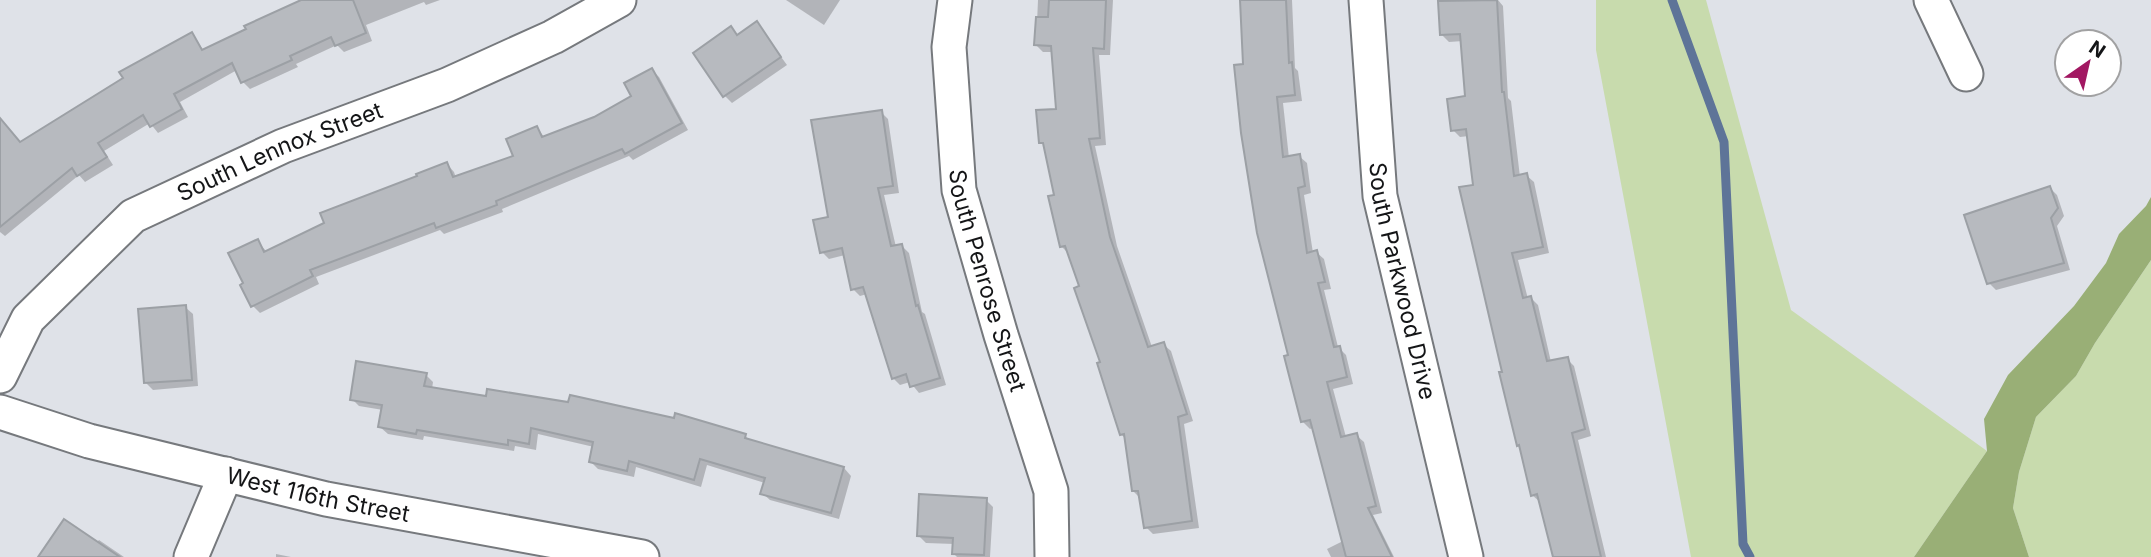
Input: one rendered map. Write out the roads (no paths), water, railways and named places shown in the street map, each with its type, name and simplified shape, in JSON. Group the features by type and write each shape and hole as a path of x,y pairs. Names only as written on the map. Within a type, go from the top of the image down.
{"street":[{"name":"South Lennox Street","path":"0,376 28,319 133,216 283,146 447,85 553,37 619,0"},
{"name":"South Penrose Street","path":"955,0 949,47 959,190 1001,335 1051,491 1052,557"},
{"name":"South Parkwood Drive","path":"1366,0 1380,196 1465,557"},
{"path":"1931,0 1966,74"},
{"name":"West 116th Street","path":"0,412 89,441 326,499 626,556"},
{"path":"191,557 226,474"}],"waterway":[{"path":"1672,0 1724,142 1743,544 1750,557"}]}
